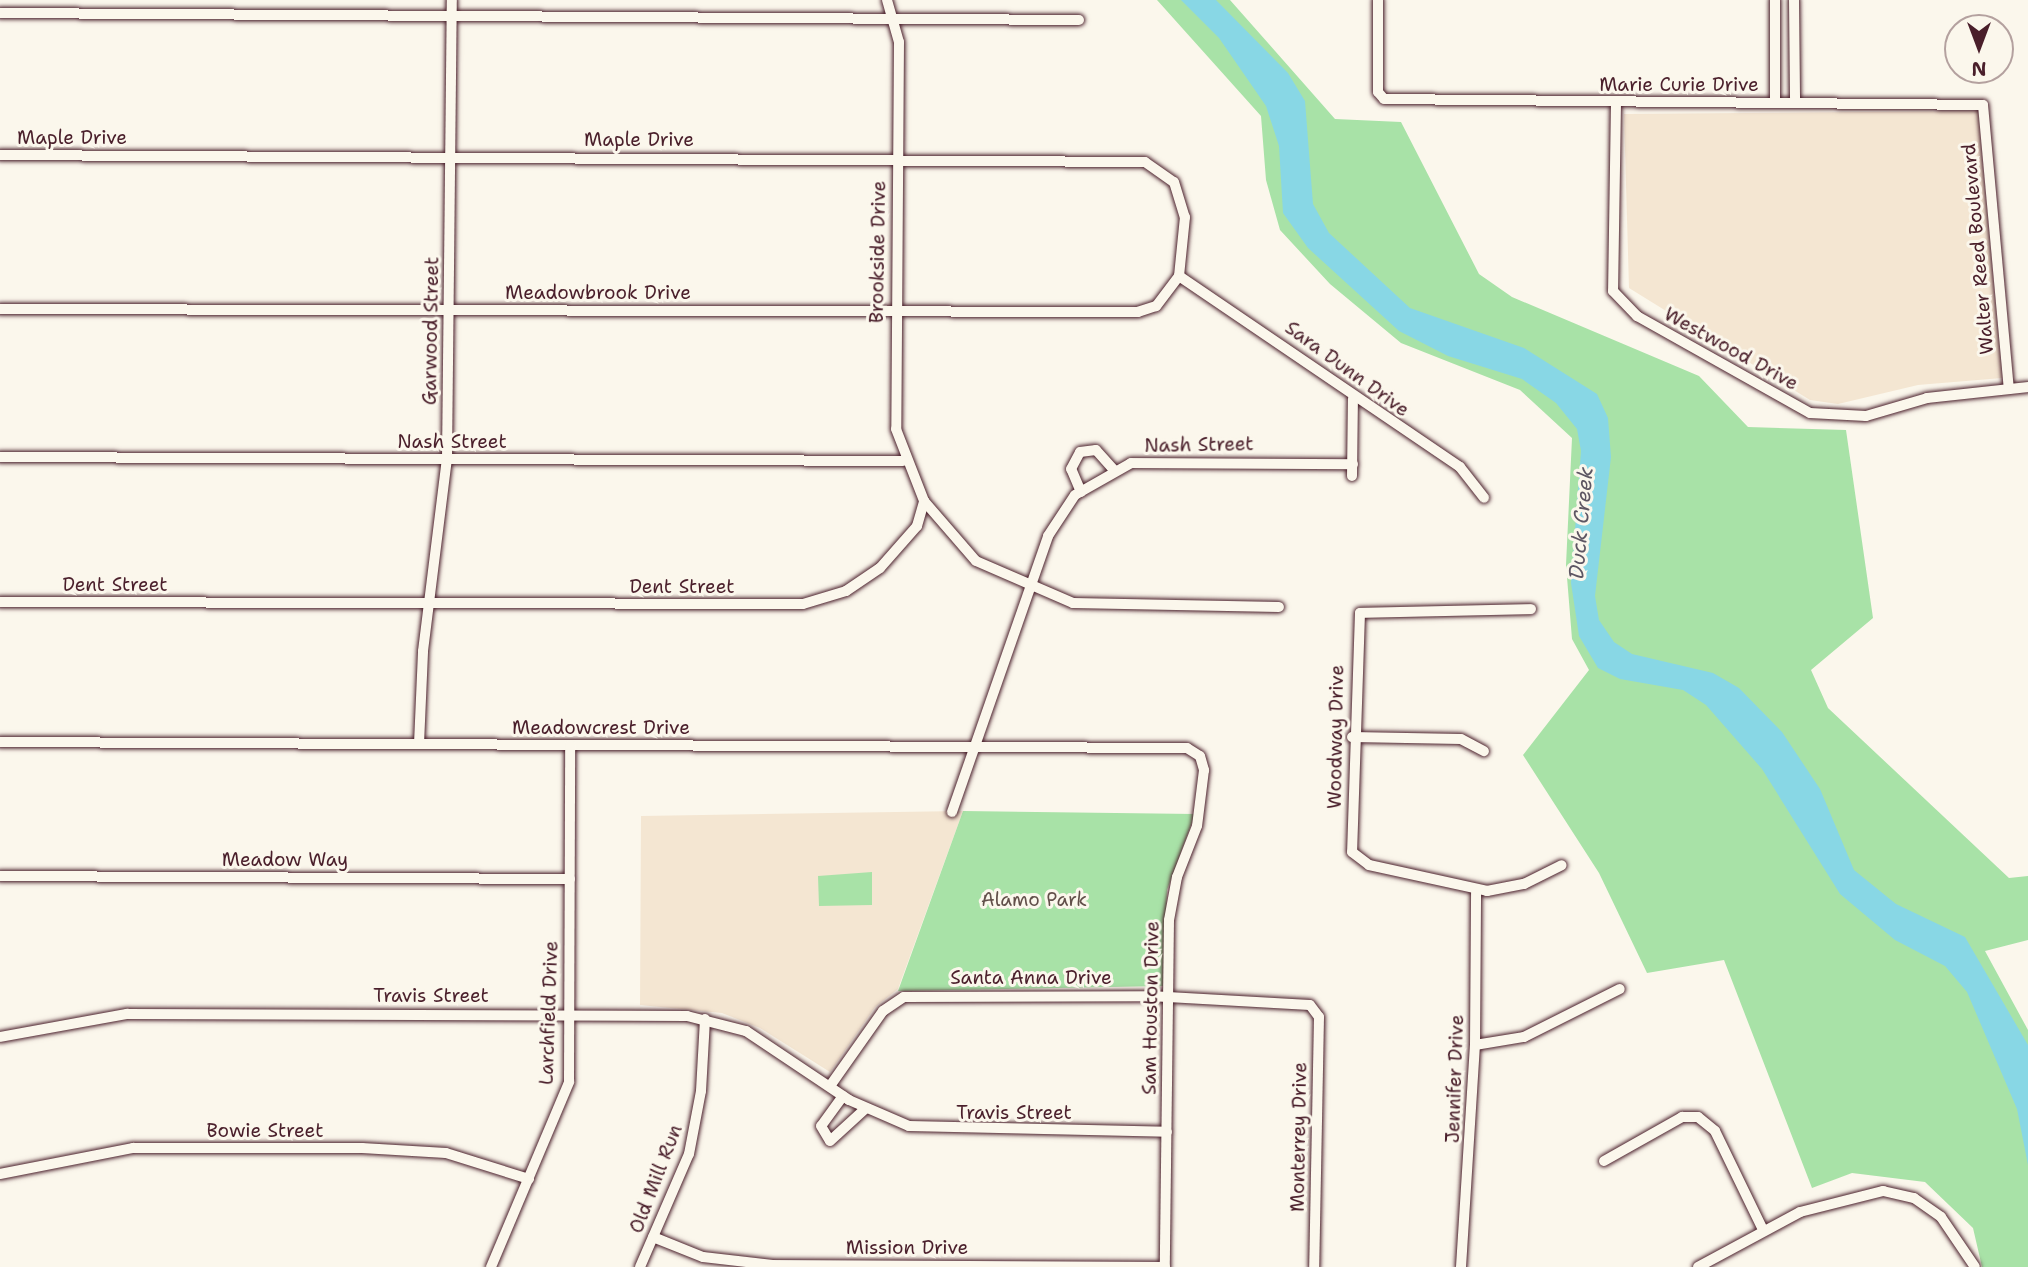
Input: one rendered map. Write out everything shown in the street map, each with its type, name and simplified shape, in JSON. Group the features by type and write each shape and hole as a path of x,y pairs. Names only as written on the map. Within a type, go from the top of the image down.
{"street":[{"name":"Garwood Street","path":"419,744 429,605 447,459 452,0"},
{"name":"Brookside Drive","path":"887,0 894,15 900,42 894,312 896,429 904,461 923,501"},
{"name":"Marie Curie Drive","path":"1378,0 1378,92 1384,99 1983,105"},
{"path":"1775,0 1775,102"},
{"path":"1794,0 1794,102"},
{"path":"0,13 894,15 1079,20"},
{"name":"Westwood Drive","path":"1616,103 1613,291 1637,316 1810,413 1866,416 1927,398 2028,387"},
{"name":"Walter Reed Boulevard","path":"1983,105 2009,389"},
{"name":"Maple Drive","path":"0,155 1145,162 1161,169 1181,196 1179,276"},
{"name":"Meadowbrook Drive","path":"0,309 1138,312 1156,306 1179,276"},
{"name":"Sara Dunn Drive","path":"1179,276 1286,344 1353,398 1460,467 1484,498"},
{"path":"1352,477 1353,398"},
{"path":"1081,492 1071,468 1080,452 1096,450 1115,471"},
{"name":"Nash Street","path":"0,457 904,461"},
{"name":"Nash Street","path":"1030,589 1048,536 1081,492 1131,463 1195,461 1353,464"},
{"path":"923,501 976,561 1030,589 1099,606 1279,607"},
{"name":"Dent Street","path":"0,602 803,604 846,591 880,568 917,526 923,501"},
{"path":"953,812 1030,589"},
{"name":"Woodway Drive","path":"1476,891 1358,861 1352,852 1352,737 1360,613 1531,609"},
{"path":"1352,737 1461,739 1484,751"},
{"name":"Meadowcrest Drive","path":"0,741 1162,746 1200,756"},
{"name":"Larchfield Drive","path":"491,1267 569,1082 570,745"},
{"name":"Sam Houston Drive","path":"1165,1267 1170,920 1177,877 1197,826 1200,756"},
{"path":"1476,891 1524,884 1562,865"},
{"name":"Meadow Way","path":"0,876 569,879"},
{"name":"Jennifer Drive","path":"1461,1267 1475,1045 1476,891"},
{"path":"1475,1045 1524,1037 1620,989"},
{"name":"Santa Anna Drive","path":"830,1086 883,1011 904,997 1168,998 1315,1008"},
{"name":"Monterrey Drive","path":"1314,1267 1315,1008"},
{"name":"Travis Street","path":"0,1037 127,1014 569,1014 705,1019 746,1031 865,1109 909,1126 947,1130 1167,1132"},
{"name":"Old Mill Run","path":"640,1267 697,1125 705,1019"},
{"path":"843,1096 821,1126 830,1142 865,1109"},
{"path":"1604,1161 1682,1116 1698,1116 1715,1131 1762,1228"},
{"name":"Bowie Street","path":"0,1174 133,1148 362,1148 446,1153 529,1179"},
{"path":"1698,1267 1762,1228 1858,1193 1894,1192 1941,1217 1975,1267"},
{"name":"Mission Drive","path":"653,1237 703,1257 773,1265 1165,1267"}],"shaded area":[{"path":"1978,111 2002,378 1918,385 1838,404 1810,400 1629,288 1624,114"},
{"path":"963,811 898,989 875,1007 830,1072 760,1028 722,1013 640,1005 641,816"}],"green space":[{"path":"1157,0 1230,0 1335,119 1401,122 1479,274 1512,297 1699,376 1748,427 1846,430 1873,618 1811,670 1828,708 2009,878 2028,876 2028,940 1985,951 2028,1030 2028,1267 1982,1267 1973,1228 1925,1182 1852,1173 1812,1188 1724,960 1647,973 1599,873 1523,755 1589,670 1572,639 1566,565 1572,438 1520,390 1401,343 1330,284 1280,230 1266,180 1261,116"},
{"name":"Alamo Park","path":"963,811 1195,814 1167,890 1163,986 898,991"},
{"path":"872,872 872,905 819,906 818,876"}],"water":[{"name":"Duck Creek","path":"1181,0 1216,0 1288,73 1305,101 1313,204 1329,233 1410,308 1524,348 1597,394 1608,418 1611,457 1595,596 1599,620 1614,642 1632,654 1713,673 1739,688 1782,732 1820,789 1854,870 1896,904 1965,937 2028,1045 2028,1165 2017,1109 1967,992 1945,966 1895,940 1840,894 1762,769 1706,705 1683,690 1620,679 1598,668 1579,636 1571,583 1581,451 1577,429 1556,403 1522,379 1448,356 1399,331 1308,248 1283,213 1279,146 1266,106 1219,38"}]}
